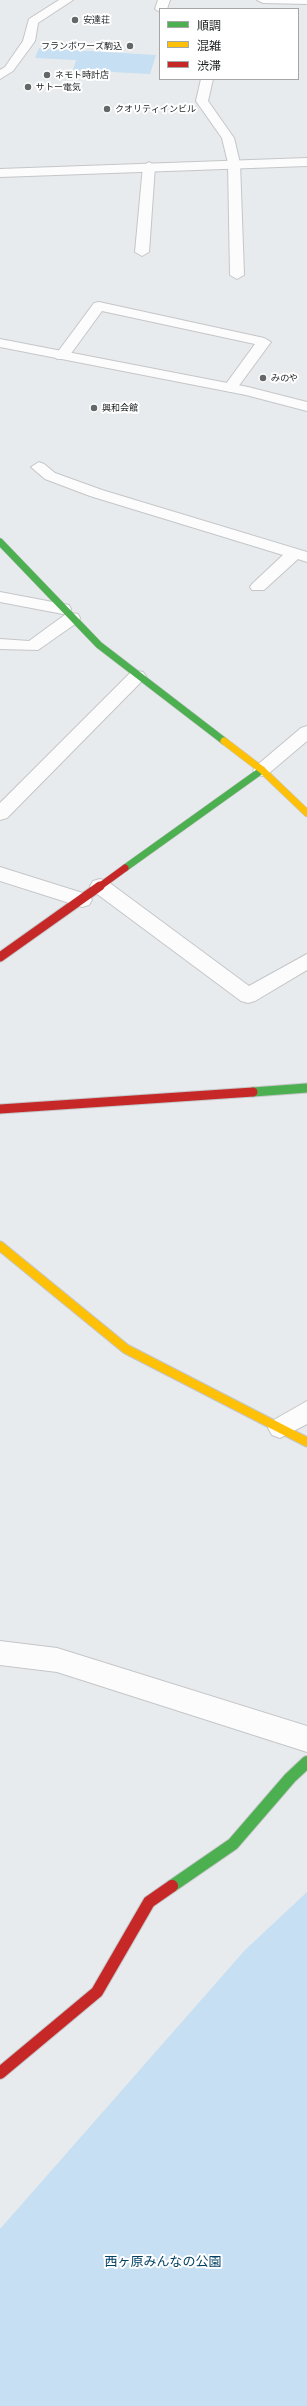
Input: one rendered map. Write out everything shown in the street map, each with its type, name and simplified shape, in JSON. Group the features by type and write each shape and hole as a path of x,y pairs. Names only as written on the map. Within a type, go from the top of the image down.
{"street":[{"path":"0,75 9,69 29,41 33,21 67,0"},
{"path":"263,0 307,1"},
{"path":"207,80 202,101 228,138 234,163 237,275"},
{"path":"0,173 149,166 307,162"},
{"path":"142,252 149,166"},
{"path":"62,356 99,306 264,342 230,388"},
{"path":"0,343 230,388 307,407"},
{"path":"39,467 50,476 96,493 301,555"},
{"path":"0,542 67,614 99,645 262,770 307,813"},
{"path":"258,587 301,555"},
{"path":"0,597 67,614"},
{"path":"0,644 32,646 67,614"},
{"path":"0,814 138,676"},
{"path":"0,957 82,900 262,770 307,732"},
{"path":"0,792 18,796"},
{"path":"0,874 82,900"},
{"path":"100,886 248,996 307,961"},
{"path":"0,1109 307,1088"},
{"path":"0,1246 126,1349 307,1442"},
{"path":"280,1428 307,1411"},
{"path":"0,1654 57,1660 307,1739"},
{"path":"0,2073 97,1992 149,1902 233,1844 290,1778 307,1762"}],"green space":[{"path":"39,48 156,55 150,74 73,70 76,60 35,58"},
{"name":"西ヶ原みんなの公園","path":"307,1892 307,2406 0,2406 0,2229 245,1950"}],"traffic: fast":[{"path":"0,542 99,645 224,741"},
{"path":"125,868 262,770"},
{"path":"253,1092 307,1088"},
{"path":"172,1886 233,1844 290,1778 307,1762"}],"traffic: slow":[{"path":"224,741 262,770 307,813"},
{"path":"0,1246 126,1349 307,1442"}],"traffic: jam":[{"path":"0,957 125,868"},
{"path":"0,1109 253,1092"},
{"path":"0,2073 97,1992 149,1902 172,1886"}],"place":[{"name":"安達荘","path":"75,20"},
{"name":"フランボワーズ駒込","path":"130,46"},
{"name":"ネモト時計店","path":"47,75"},
{"name":"サトー電気","path":"28,87"},
{"name":"クオリティインビル","path":"107,109"},
{"name":"みのや","path":"263,378"},
{"name":"興和会館","path":"94,408"}]}
